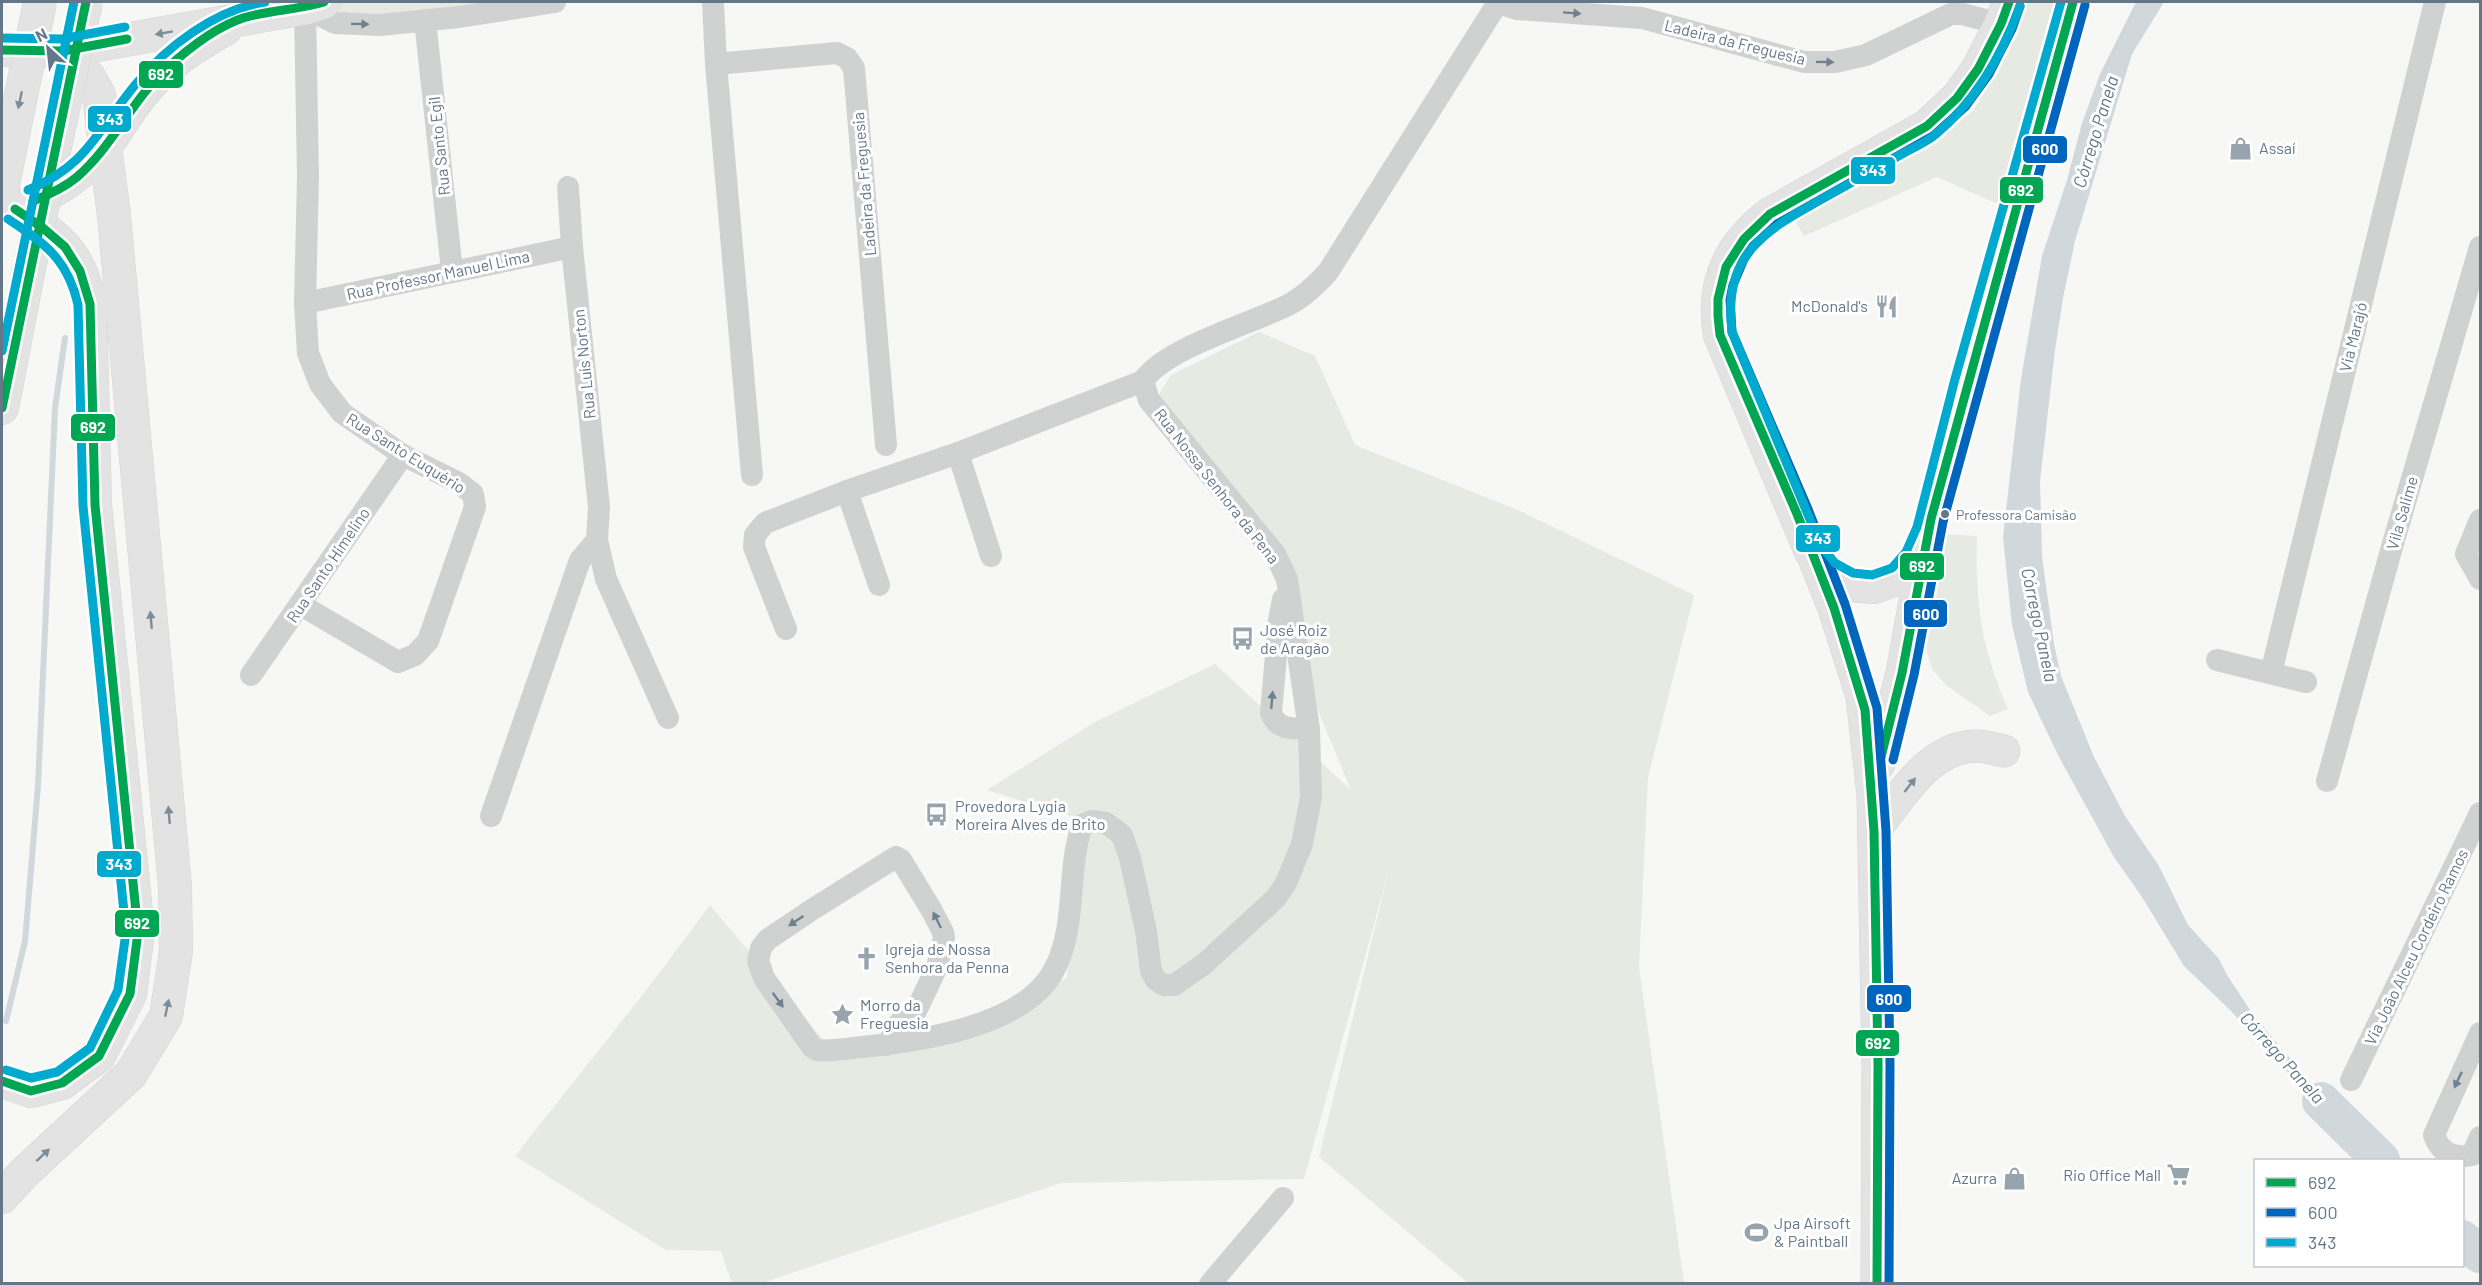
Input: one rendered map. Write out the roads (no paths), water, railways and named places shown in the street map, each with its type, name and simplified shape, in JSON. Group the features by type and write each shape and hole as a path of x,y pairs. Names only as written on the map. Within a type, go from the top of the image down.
{"main road":[{"path":"6,202 40,2"},
{"path":"2,408 28,273 86,2"},
{"path":"1873,795 1886,732 1902,673 1928,531 2073,2"},
{"path":"2,50 63,51 242,19 303,4"},
{"path":"1877,1284 1878,1064 1874,831 1873,795 1862,696 1834,608 1720,335 1717,318 1722,275 1734,248 1750,230 1770,214 1927,126 1957,98 1978,69 2005,13"},
{"path":"6,202 42,197 77,177 105,147 147,87 192,48 242,19"},
{"path":"2,1197 25,1172 130,1074 166,1016 176,951 174,875 114,215 99,95 88,77 63,51"},
{"path":"2,1082 31,1091 52,1086 62,1083 99,1056 130,994 138,932 95,505 90,304 85,279 71,253 46,230 6,202"},
{"path":"1811,552 1827,572 1849,585 1874,587 1899,578 1916,559 1928,531"},
{"path":"1874,831 1916,778 1936,759 1949,752 1976,746 2004,751"}],"street":[{"path":"303,4 335,23 380,25 471,16 555,2"},
{"path":"713,2 716,64 752,475"},
{"name":"Via Marajó","path":"2271,673 2435,2"},
{"path":"786,629 754,547 755,535 765,523 847,491 958,453 1143,381 1152,371 1173,358 1288,305 1328,272 1496,3"},
{"name":"Ladeira da Freguesia","path":"1496,3 1517,9 1641,18 1804,62 1835,63 1866,55 1951,14 2005,13"},
{"name":"Rua Santo Euquério","path":"301,605 398,662 415,655 428,641 475,507 472,494 459,483 403,455 342,413 320,384 308,353 305,303 308,177 303,4"},
{"name":"Rua Santo Egil","path":"425,20 452,271"},
{"name":"Ladeira da Freguesia","path":"716,64 837,53 847,58 854,68 886,445"},
{"name":"Rua Luís Norton","path":"568,187 572,247 599,507 597,540 606,579 668,718"},
{"name":"Rua Professor Manuel Lima","path":"305,303 572,247"},
{"name":"Vila Salime","path":"2327,781 2392,547 2481,247"},
{"name":"Rua Nossa Senhora da Pena","path":"887,1044 955,1032 1017,1006 1040,988 1053,971 1066,935 1077,844 1082,825 1086,822 1106,823 1122,835 1146,931 1154,977 1166,986 1182,981 1261,914 1286,883 1302,844 1311,796 1309,729 1287,579 1275,554 1149,400 1143,381"},
{"path":"958,453 991,556"},
{"name":"Rua Santo Himelino","path":"251,675 403,455"},
{"path":"847,491 879,585"},
{"path":"2481,520 2466,554 2481,579"},
{"path":"491,816 580,560 597,540"},
{"path":"1287,579 1279,620 1271,713 1276,723 1284,728 1309,729"},
{"path":"2217,660 2306,682"},
{"name":"Via João Alceu Cordeiro Ramos","path":"2351,1080 2481,813"},
{"path":"896,857 901,860 931,909 944,938 937,967 916,1011 900,1022 887,1044 824,1051 812,1047 770,989 760,971 758,955 767,940 896,857"},
{"path":"2481,1033 2434,1135 2437,1144 2446,1153 2460,1158 2472,1155 2481,1137"},
{"path":"1210,1284 1283,1198"}],"water":[{"path":"2136,2 2164,2 2132,54 2075,241 2055,350 2040,481 2042,556 2054,644 2061,676 2094,757 2125,816 2159,866 2188,925 2219,959 2254,1016 2357,1137 2309,1095 2229,1009 2184,966 2142,897 2114,857 2059,757 2028,692 2012,625 2003,537 2021,379 2042,256 2067,180 2082,123 2100,74"}],"waterway":[{"path":"6,1021 25,941 38,786 55,408 65,338"},
{"name":"Córrego Panela","path":"2321,1101 2380,1159"},
{"name":"Córrego Panela","path":"2464,1241 2480,1254"}],"place":[{"name":"Assaí","path":"2241,148"},
{"name":"McDonald's","path":"1886,306"},
{"name":"Professora Camisão","path":"1945,514"},
{"name":"José Roiz de Aragão","path":"1242,639"},
{"name":"Provedora Lygia Moreira Alves de Brito","path":"937,815"},
{"name":"Igreja de Nossa Senhora da Penna","path":"867,958"},
{"name":"Morro da Freguesia","path":"842,1014"},
{"name":"Rio Office Mall","path":"2179,1175"},
{"name":"Azurra","path":"2015,1178"},
{"name":"Jpa Airsoft & Paintball","path":"1756,1232"}]}
